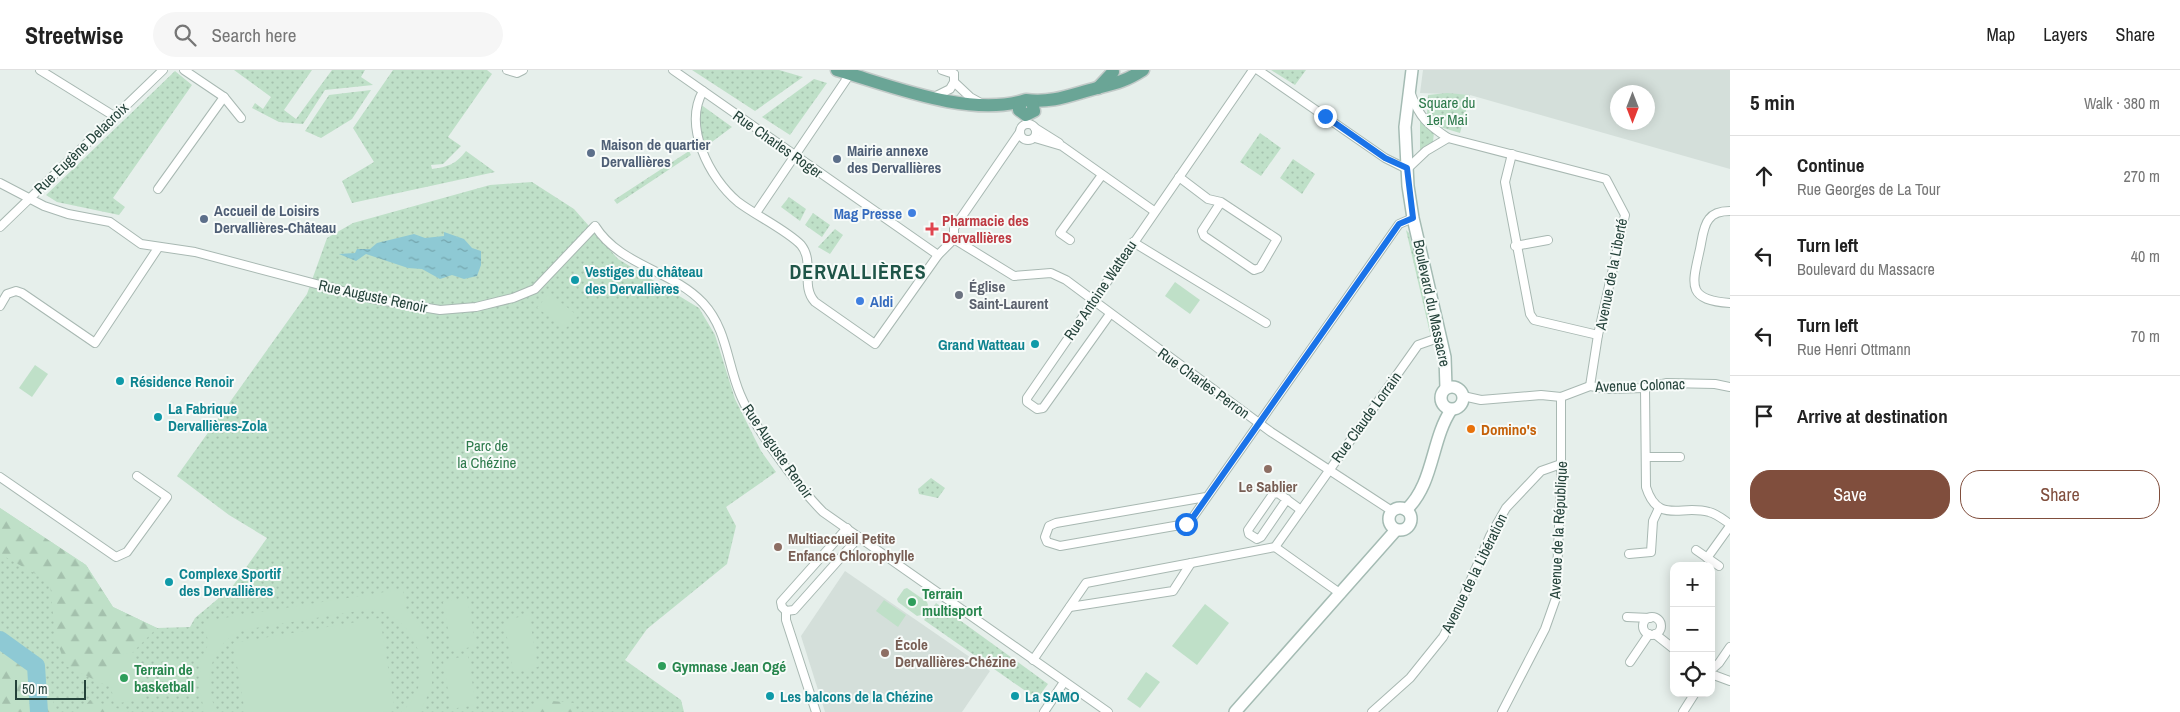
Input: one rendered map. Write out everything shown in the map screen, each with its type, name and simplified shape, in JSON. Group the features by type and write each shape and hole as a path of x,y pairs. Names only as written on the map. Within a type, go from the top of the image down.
{"main road":[{"path":"844,72 934,98 987,104 1025,114 1058,100 1098,88 1121,74 1144,70"},
{"name":"Boulevard du Massacre","path":"1412,70 1405,127 1407,168 1413,218 1441,337 1447,373 1446,388"},
{"path":"1406,510 1414,502 1427,475 1443,424 1451,410 1460,406 1463,396 1456,388 1446,388 1442,392 1440,399 1445,408 1451,410"},
{"path":"1398,508 1406,510 1411,517 1410,525 1404,530 1396,530 1388,522 1392,511 1398,508"},
{"path":"1235,712 1396,530"}],"street":[{"path":"40,70 114,116"},
{"name":"Rue Eugène Delacroix","path":"0,227 163,70"},
{"path":"184,70 224,97 241,118"},
{"path":"507,70 517,73 523,70"},
{"name":"Rue Charles Roger","path":"673,70 938,255"},
{"path":"942,70 956,75 970,97 987,104"},
{"name":"Rue Antoine Watteau","path":"1110,314 1043,408 1037,409 1027,402 1027,398 1093,300 1252,70"},
{"path":"1258,70 1385,158 1407,168 1426,151 1448,138"},
{"path":"756,213 794,155 844,72"},
{"path":"934,98 950,89 956,75"},
{"path":"703,91 696,104 695,117 701,149 728,192 800,245 808,260 809,295 815,302 876,344 938,255 954,239 954,228 1010,148 1025,114"},
{"name":"Avenue de la Liberté","path":"1410,91 1420,115 1433,128 1448,138 1606,179 1625,215 1598,335 1590,386"},
{"path":"158,189 224,97"},
{"path":"1025,114 1035,127 1052,137 1154,211"},
{"path":"1025,114 1025,140"},
{"path":"1034,138 1035,127"},
{"path":"1010,148 1025,140 1034,138 1062,146"},
{"path":"1512,154 1505,182 1530,314 1534,320 1598,335"},
{"path":"1070,240 1060,234 1102,174"},
{"path":"1179,177 1208,199 1221,202 1276,239 1260,268 1254,270 1204,236 1202,231 1221,202"},
{"name":"Rue Auguste Renoir","path":"0,183 29,200 68,214 110,222 141,244 195,252 373,299 452,310 500,302 535,290 595,226 615,250 695,296 708,310 726,344 744,404 814,503 847,528"},
{"path":"1730,211 1718,212 1706,223 1693,282 1698,295 1705,300 1730,303"},
{"path":"1206,497 1056,523 1049,526 1045,537 1047,542 1060,546 1186,524 1191,520 1399,224 1413,218"},
{"name":"Rue Charles Perron","path":"954,239 1014,276 1055,274 1259,423 1392,511"},
{"path":"1516,246 1548,240"},
{"path":"1133,242 1266,323"},
{"path":"0,306 7,294 16,291 22,293 95,343 158,248"},
{"name":"Rue Claude Lorrain","path":"1275,548 1418,345 1441,337"},
{"name":"Avenue Colonac","path":"1463,396 1481,400 1541,395 1561,397 1590,386 1608,389 1645,388 1667,383 1715,384 1730,387"},
{"path":"1645,388 1646,487 1650,498 1659,508 1671,511 1708,512 1730,525 1707,558"},
{"name":"Avenue de la République","path":"1502,712 1545,629 1555,603 1558,583 1561,397"},
{"path":"1646,457 1680,457"},
{"name":"Avenue de la Libération","path":"1372,712 1410,678 1443,637 1458,609 1490,536 1506,508 1541,471 1561,464"},
{"path":"0,477 116,557 127,552 167,497 137,476"},
{"path":"1287,499 1261,537 1257,539 1249,534 1248,530 1273,494 1278,493 1287,499 1302,510"},
{"path":"1629,554 1651,552 1654,521 1659,508"},
{"path":"816,712 786,620 786,611 782,607 784,599 847,528 1108,712"},
{"path":"786,611 794,610 859,537"},
{"path":"1033,660 1086,583 1275,548 1340,594"},
{"path":"1696,550 1719,566"},
{"path":"1070,607 1173,591 1192,563"},
{"path":"1628,617 1656,618 1661,624 1660,630 1652,634 1630,662"},
{"path":"1650,618 1644,626 1670,646"},
{"path":"1715,667 1720,663 1730,647"},
{"path":"1715,675 1730,681"},
{"path":"1044,712 1064,682"},
{"path":"1683,712 1692,697"}],"shaded area":[{"path":"1423,70 1730,70 1730,169 1470,95 1420,93"},
{"name":"École Dervallières-Chézine","path":"845,571 990,671 962,712 825,712 801,636"}],"green space":[{"path":"234,70 312,70 284,110 296,119 332,70 365,70 361,77 373,85 325,90 303,124 279,122 252,108 255,103 263,109 271,97"},
{"path":"393,70 487,70 492,74 448,137 461,146 443,164 431,165 432,169 447,166 459,159 466,151 495,172 352,203 342,181 374,162 353,128"},
{"path":"692,70 779,70 803,77 755,111"},
{"path":"1271,70 1306,70 1295,85"},
{"path":"175,71 192,85 113,198 125,207 119,215 57,202 46,195"},
{"path":"814,79 827,83 790,135 762,117"},
{"path":"371,90 352,119 321,138 305,131 329,95"},
{"name":"Square du 1er Mai","path":"1447,93 1470,95 1460,133 1440,127 1427,114 1428,95"},
{"path":"700,104 732,127 705,147 698,124"},
{"path":"1420,121 1434,132 1433,142 1420,153"},
{"path":"1260,133 1281,148 1261,176 1240,162"},
{"path":"689,151 691,155 617,204 614,200"},
{"path":"1293,159 1315,174 1302,194 1280,178"},
{"name":"Parc de la Chézine","path":"532,182 574,209 618,259 699,308 715,335 735,399 761,451 776,472 726,507 736,526 727,564 647,629 625,660 681,700 684,712 0,712 0,508 86,565 113,607 157,628 190,627 195,618 232,587 267,538 229,515 177,476 307,294 327,238 353,223 490,185"},
{"path":"789,197 806,209 800,221 781,207"},
{"path":"813,213 830,225 822,237 805,225"},
{"path":"835,229 843,235 830,254 818,247"},
{"path":"1406,230 1409,233 1431,328 1430,333"},
{"path":"1175,282 1200,300 1190,314 1165,296"},
{"path":"549,293 578,316 566,328 537,308"},
{"path":"35,365 48,374 32,397 19,388"},
{"path":"931,478 945,488 938,498 919,494 918,489"},
{"path":"0,508 86,565 113,607 157,628 125,660 105,685 66,666 55,636 50,582 0,554"},
{"name":"Terrain multisport","path":"907,588 927,602 928,605 921,615 917,616 898,602 897,599 904,589"},
{"path":"403,589 406,610 424,631 432,652 432,686 420,712 401,712 413,699 419,684 421,667 418,651 411,635 401,623 387,613 370,609 249,629 236,634 226,641 218,651 210,674 212,700 217,712 204,712 199,683 201,661 208,644 205,621"},
{"path":"467,597 476,646 452,651 443,602"},
{"path":"884,600 906,615 898,627 876,611"},
{"path":"936,603 1048,684 1037,699 924,620"},
{"path":"1205,604 1229,623 1197,665 1172,646"},
{"path":"529,615 538,667 513,672 504,620"},
{"path":"380,618 395,710 383,712 245,712 233,643"},
{"path":"0,633 37,658 57,712 0,712"},
{"name":"Terrain de basketball","path":"135,652 143,699 114,704 106,657"},
{"path":"468,656 476,705 451,709 443,660"},
{"name":"Terrain de basketball","path":"181,659 188,691 168,695 162,662"},
{"path":"1146,672 1160,682 1140,708 1127,699"},
{"path":"90,700 129,712 80,712"},
{"path":"540,700 575,703 577,712 525,712"}],"water":[{"path":"444,232 464,239 472,248 481,251 481,265 477,276 464,279 452,275 440,279 422,269 408,268 366,254 356,261 339,254 355,253 357,249 370,249 377,243 414,234 425,238 444,236"}],"waterway":[{"path":"0,640 36,666 39,712"}],"place":[{"name":"Maison de quartier Dervallières","path":"591,153"},
{"name":"Mairie annexe des Dervallières","path":"837,159"},
{"name":"Mag Presse","path":"912,213"},
{"name":"Accueil de Loisirs Dervallières-Château","path":"204,219"},
{"name":"Pharmacie des Dervallières","path":"932,229"},
{"name":"Vestiges du château des Dervallières","path":"575,280"},
{"name":"Église Saint-Laurent","path":"959,295"},
{"name":"Aldi","path":"860,301"},
{"name":"Grand Watteau","path":"1035,344"},
{"name":"Résidence Renoir","path":"120,381"},
{"name":"La Fabrique Dervallières-Zola","path":"158,417"},
{"name":"Domino's","path":"1471,429"},
{"name":"Le Sablier","path":"1268,469"},
{"name":"Multiaccueil Petite Enfance Chlorophylle","path":"778,547"},
{"name":"Complexe Sportif des Dervallières","path":"169,582"},
{"name":"Terrain multisport","path":"912,602"},
{"name":"École Dervallières-Chézine","path":"885,653"},
{"name":"Gymnase Jean Ogé","path":"662,666"},
{"name":"Terrain de basketball","path":"124,678"},
{"name":"Les balcons de la Chézine","path":"770,696"},
{"name":"La SAMO","path":"1015,696"}],"district":[{"name":"DERVALLIÈRES","path":"858,271"}],"route":[{"path":"1186,524 1191,520 1399,224 1413,218 1407,168 1385,158 1325,116"}]}
